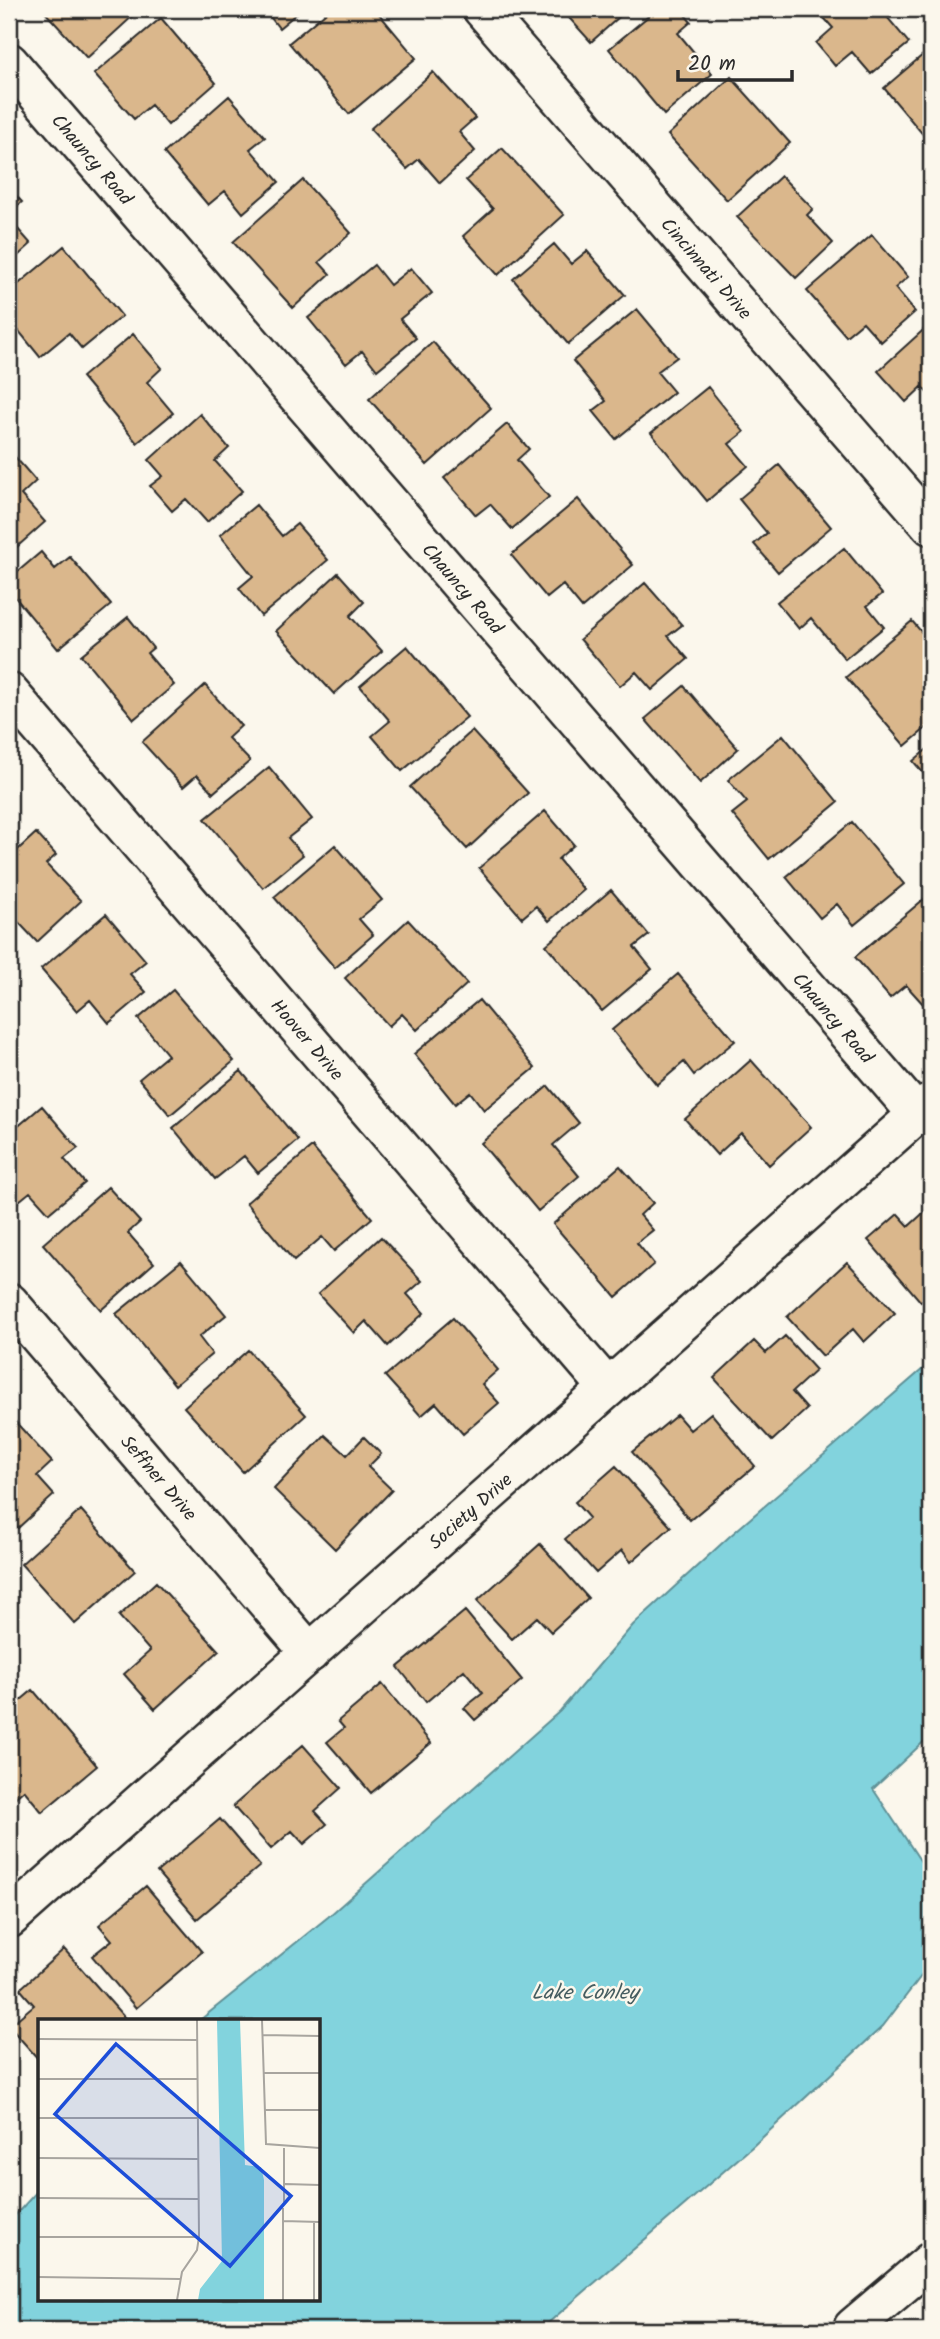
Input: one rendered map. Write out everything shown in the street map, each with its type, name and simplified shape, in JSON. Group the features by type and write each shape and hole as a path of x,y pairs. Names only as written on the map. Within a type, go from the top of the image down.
{"street":[{"name":"Cincinnati Drive","path":"482,9 931,526"},
{"name":"Chauncy Road","path":"9,62 924,1108"},
{"name":"Hoover Drive","path":"9,692 608,1388"},
{"name":"Society Drive","path":"12,1911 310,1653 924,1108"},
{"name":"Seffner Drive","path":"9,1302 310,1653"},
{"path":"853,2327 931,2261"}],"water":[{"name":"Lake Conley","path":"931,1362 931,1735 873,1789 931,1877 931,1963 883,2026 753,2146 540,2330 9,2330 9,2222 38,2190 38,2300 320,2300 320,2019 201,2019 328,1917 560,1711 633,1625 730,1536"}],"building":[{"path":"42,9 129,9 134,15 87,58"},
{"path":"264,9 302,9 279,28"},
{"path":"330,9 375,9 416,58 349,114 289,43"},
{"path":"561,9 628,9 591,42"},
{"path":"657,9 680,9 691,22 678,33 712,74 664,115 609,49"},
{"path":"816,9 885,9 882,11 909,43 871,74 852,52 835,66 816,43 833,28"},
{"path":"161,18 216,83 168,125 151,105 134,119 94,74"},
{"path":"931,48 931,144 884,88"},
{"path":"433,72 475,118 459,132 475,151 440,183 419,159 407,169 370,129"},
{"path":"731,77 790,143 727,200 668,135"},
{"path":"229,96 265,137 250,149 279,182 243,213 225,191 208,205 164,153"},
{"path":"502,148 564,215 498,275 463,236 493,209 466,180"},
{"path":"781,176 813,209 807,215 833,243 796,278 737,217"},
{"path":"303,180 351,233 319,262 330,274 293,308 233,242"},
{"path":"9,188 22,202 9,214"},
{"path":"9,219 31,244 9,264"},
{"path":"872,235 908,277 895,288 915,312 881,342 863,322 846,336 807,291"},
{"path":"554,244 571,264 587,251 625,295 568,344 513,279"},
{"path":"64,246 122,316 82,349 69,333 40,357 9,319 9,292"},
{"path":"374,265 390,285 411,268 432,293 400,319 416,338 377,370 362,351 346,364 308,318"},
{"path":"637,309 677,357 657,372 674,392 616,439 593,411 606,401 573,361"},
{"path":"931,323 931,397 922,387 906,402 878,371"},
{"path":"133,334 162,368 147,382 173,413 137,443 82,377"},
{"path":"433,342 491,408 427,465 369,399"},
{"path":"708,387 744,432 729,444 748,466 707,501 651,433"},
{"path":"200,414 229,448 215,461 242,491 207,522 186,499 172,511 150,486 163,476 149,460"},
{"path":"507,424 529,449 517,460 549,497 512,529 490,504 476,515 444,478"},
{"path":"9,450 36,481 21,495 45,522 9,554"},
{"path":"779,465 831,527 778,572 754,544 767,533 739,499"},
{"path":"578,499 633,565 582,608 563,585 547,598 511,555"},
{"path":"256,505 282,536 297,524 328,560 261,616 239,588 253,576 220,535"},
{"path":"844,548 882,594 867,606 884,627 845,659 811,618 799,629 777,602"},
{"path":"41,552 55,569 70,557 111,605 58,649 9,590 9,579"},
{"path":"338,573 364,602 350,616 382,651 334,694 276,631"},
{"path":"645,583 682,625 668,636 688,659 652,690 636,672 620,686 580,639"},
{"path":"128,617 153,648 147,653 174,685 134,719 81,655"},
{"path":"912,621 931,643 931,724 905,746 846,677"},
{"path":"407,646 467,717 402,771 372,736 390,721 360,686"},
{"path":"205,685 241,726 228,738 250,761 213,793 197,775 183,787 142,742"},
{"path":"684,686 738,749 700,783 645,719"},
{"path":"472,731 528,793 467,849 410,787"},
{"path":"783,735 838,802 769,859 732,814 747,802 728,780"},
{"path":"931,746 931,782 913,761"},
{"path":"269,767 312,819 288,838 303,855 263,888 205,819"},
{"path":"545,811 574,845 558,859 584,890 549,921 536,906 522,918 479,868"},
{"path":"852,822 904,884 854,925 837,904 820,918 786,877"},
{"path":"36,833 56,855 46,864 81,901 37,942 9,912 9,858"},
{"path":"335,845 382,900 359,919 373,935 335,968 274,897"},
{"path":"611,890 649,935 634,947 652,969 602,1011 546,945"},
{"path":"924,899 931,908 931,999 924,1005 906,985 890,998 855,957"},
{"path":"106,914 146,961 130,974 146,992 109,1023 90,1000 77,1011 41,969"},
{"path":"408,920 467,984 417,1030 402,1014 389,1026 345,978"},
{"path":"678,974 735,1041 694,1075 684,1062 657,1085 612,1030"},
{"path":"173,990 234,1061 170,1115 139,1079 168,1055 138,1019"},
{"path":"479,1000 535,1068 484,1110 470,1092 455,1104 414,1054"},
{"path":"751,1060 811,1127 769,1165 741,1133 717,1155 685,1119"},
{"path":"241,1071 298,1140 258,1173 244,1156 215,1179 173,1128"},
{"path":"548,1086 579,1123 553,1145 579,1176 538,1211 481,1143"},
{"path":"42,1106 78,1148 64,1159 85,1183 49,1213 30,1192 14,1205 9,1199 9,1134"},
{"path":"312,1147 372,1218 334,1251 322,1237 294,1261 246,1203"},
{"path":"620,1166 653,1203 640,1215 653,1230 637,1243 654,1264 616,1297 553,1224"},
{"path":"108,1187 140,1222 128,1233 154,1263 101,1310 43,1244"},
{"path":"931,1206 931,1293 921,1302 868,1240 898,1214 909,1226"},
{"path":"381,1237 422,1281 407,1294 424,1313 388,1346 366,1321 354,1333 318,1294"},
{"path":"181,1261 226,1315 199,1337 212,1354 175,1385 116,1314"},
{"path":"847,1262 895,1313 864,1342 853,1329 823,1356 787,1317"},
{"path":"453,1318 498,1370 482,1384 499,1403 463,1434 436,1403 421,1416 385,1376"},
{"path":"785,1336 816,1370 792,1392 807,1409 772,1441 714,1378 754,1341 766,1353"},
{"path":"248,1350 306,1415 243,1472 184,1407"},
{"path":"711,1413 755,1466 690,1520 632,1452 677,1415 690,1430"},
{"path":"11,1417 52,1462 37,1476 54,1495 18,1528 9,1518"},
{"path":"325,1435 347,1455 364,1437 381,1454 368,1467 392,1490 335,1549 274,1489"},
{"path":"616,1466 671,1527 631,1562 622,1550 596,1573 565,1539 589,1518 575,1502"},
{"path":"81,1510 135,1571 75,1624 21,1564"},
{"path":"540,1544 588,1598 551,1632 537,1617 512,1639 477,1601"},
{"path":"156,1582 219,1651 155,1709 124,1674 150,1651 119,1616"},
{"path":"465,1611 522,1680 475,1720 464,1708 483,1693 464,1670 426,1702 398,1667"},
{"path":"382,1684 431,1743 371,1793 327,1742 344,1728 338,1721"},
{"path":"33,1690 97,1766 42,1812 24,1790 9,1803 9,1710"},
{"path":"303,1745 341,1788 315,1811 327,1824 304,1844 292,1831 271,1849 233,1806"},
{"path":"220,1819 260,1866 197,1919 157,1872"},
{"path":"146,1886 202,1952 136,2008 92,1956 112,1940 99,1925"},
{"path":"64,1949 124,2017 38,2019 38,2059 9,2026 34,2005 20,1989"},
{"path":"9,2084 15,2100 9,2102"}]}
